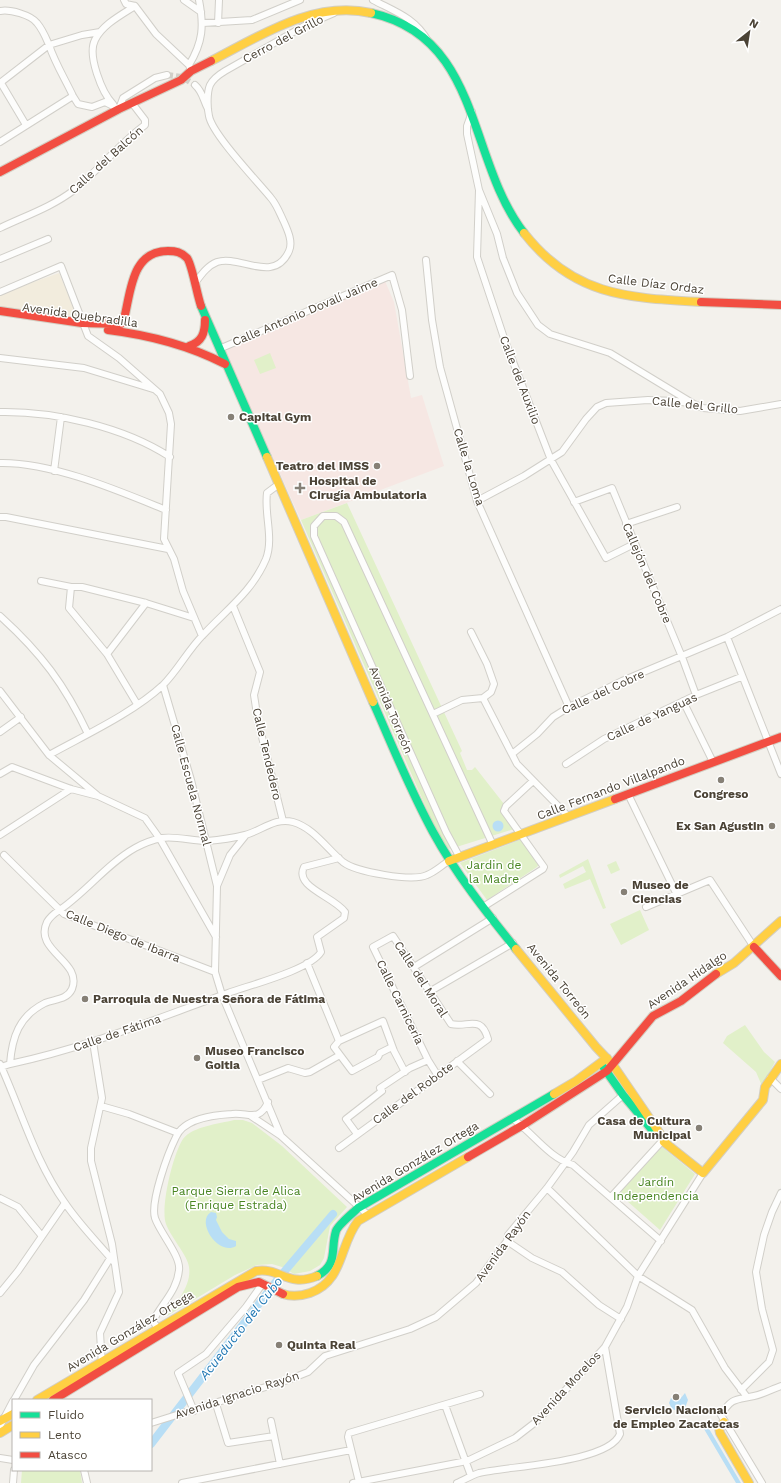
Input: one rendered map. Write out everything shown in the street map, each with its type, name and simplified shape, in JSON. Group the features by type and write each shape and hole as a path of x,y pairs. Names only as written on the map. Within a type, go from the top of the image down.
{"street":[{"path":"124,0 126,4 135,3"},
{"path":"184,0 201,12"},
{"path":"135,3 156,34 190,68 203,31 199,0"},
{"path":"218,23 219,0"},
{"path":"203,23 252,20 300,0"},
{"path":"373,0 410,20 421,28 429,41"},
{"path":"119,109 104,94 96,70 94,41 100,32 135,3"},
{"path":"0,11 4,10 33,19 38,24 73,96 81,105 92,106 105,102 119,109"},
{"name":"Calle Díaz Ordaz","path":"0,172 119,109 181,80 190,68 292,21 317,13 342,10 371,12 394,19 412,28 429,41 450,64 468,102 506,204 514,217 543,254 572,276 600,289 632,296 716,303 781,305"},
{"name":"Cerro del Grillo","path":"208,109 210,86 216,77 225,70 304,26 342,10"},
{"path":"26,125 0,83 49,45 82,35 100,32"},
{"path":"119,109 123,98 155,78 167,75"},
{"path":"189,346 196,345 204,337 206,329 205,315 195,283 206,269 223,261 231,260 252,267 268,267 278,264 286,256 291,245 287,230 274,202 251,177 210,121 208,109 203,100 201,90 195,85"},
{"path":"0,142 73,96"},
{"name":"Calle del Balcón","path":"0,228 52,204 75,189 131,135 145,125 145,120 132,104"},
{"path":"472,112 467,126 467,134 479,190 517,293 538,325 550,334 610,353 694,404"},
{"name":"Calle del Auxilio","path":"479,190 477,257 505,340 551,460 606,558 634,544"},
{"path":"0,259 48,239"},
{"name":"Avenida Quebradilla","path":"0,316 83,325 121,324 124,319 137,267 145,257 164,251 178,251 188,259 195,283"},
{"name":"Calle la Loma","path":"426,260 432,320 440,367 477,501 569,706"},
{"path":"0,292 61,266 88,336 119,358 155,390 164,401 171,424 164,539 174,559 183,591 202,636"},
{"name":"Calle Antonio Dovalí Jaime","path":"219,349 392,275 402,310 410,376"},
{"name":"Avenida Quebradilla","path":"0,311 121,331 174,344 206,354 225,364"},
{"name":"Avenida Torreón","path":"205,315 225,364 279,484 416,800 449,861 483,907 596,1047 610,1068"},
{"path":"174,344 212,350 219,349"},
{"path":"0,358 84,368 155,390"},
{"name":"Calle del Grillo","path":"477,501 524,476 562,452 586,419 598,407 606,403 648,400 694,404 703,408 740,411 781,404"},
{"path":"0,412 61,417 136,439 170,456"},
{"path":"54,471 61,417"},
{"path":"0,463 54,471 106,487 166,510"},
{"path":"49,755 88,734 137,704 163,685 202,636 244,595 266,558 269,543 267,496 268,493 279,484"},
{"name":"Callejón del Cobre","path":"574,502 612,488 682,657 696,695"},
{"path":"626,524 677,507"},
{"path":"459,856 446,832 314,536 314,526 323,516 336,516 344,522 492,843"},
{"path":"0,517 168,549"},
{"path":"41,581 71,587 82,587 146,603 194,618"},
{"path":"71,587 69,608 107,654 137,704"},
{"path":"107,654 146,603"},
{"name":"Calle Tendedero","path":"233,606 260,672 254,694 258,721 283,821"},
{"name":"Calle del Cobre","path":"512,754 537,734 553,717 569,706 622,681 727,637 781,609"},
{"path":"0,616 29,642 53,672 78,711 88,734"},
{"path":"433,714 462,700 483,698 491,692 494,684 487,664 471,632"},
{"path":"727,637 741,677 781,774"},
{"name":"Calle de Yanguas","path":"566,764 604,739 696,695 741,677"},
{"name":"Calle Escuela Normal","path":"163,685 191,780 217,886"},
{"path":"0,691 21,716 49,755 98,796"},
{"path":"483,698 517,764 568,816"},
{"path":"683,701 713,762"},
{"path":"0,732 21,716"},
{"name":"Calle Fernando Villalpando","path":"449,861 492,843 521,834 781,737"},
{"path":"1,771 12,767 71,789 98,796 145,818 160,839 216,937"},
{"path":"483,907 543,869 543,864 504,811 506,806 533,781"},
{"path":"0,835 71,789"},
{"path":"628,794 677,895"},
{"path":"10,1064 11,1044 18,1027 31,1012 46,1003 62,999 71,990 73,976 70,970 46,942 44,934 50,918 133,849 147,841 172,837 206,841 246,835 260,828 283,821 293,822 308,829 345,863 395,877 413,878 427,875 449,861"},
{"path":"246,835 230,854 217,886 215,972 222,995 282,1136"},
{"name":"Calle Diego de Ibarra","path":"4,855 64,914 215,972"},
{"path":"339,858 304,866 301,872 302,880 340,905 345,912 344,918 319,935 317,940 321,952 318,957 307,964 340,1042"},
{"path":"646,907 710,880 754,947 781,976"},
{"path":"414,967 493,918"},
{"name":"Avenida Hidalgo","path":"610,1068 653,1016 681,1001 713,976 734,963 781,922"},
{"name":"Calle del Moral","path":"393,936 451,1024 460,1026 474,1023 482,1027 488,1039"},
{"name":"Calle Carnicería","path":"393,936 373,947 428,1060 438,1076"},
{"path":"429,992 513,943"},
{"name":"Calle de Fátima","path":"1,1065 40,1058 93,1042 286,973 307,964"},
{"path":"392,1046 380,1053 378,1058 352,1071 334,1047 340,1042 383,1021 392,1046 405,1072"},
{"name":"Calle del Robote","path":"339,1148 488,1039"},
{"path":"93,1042 102,1098 91,1148 91,1161 112,1244 113,1260 119,1292 100,1332 103,1365"},
{"path":"258,1080 288,1068 310,1072 340,1054"},
{"path":"357,1134 346,1119 382,1091 380,1088 405,1072 428,1060"},
{"name":"Avenida González Ortega","path":"39,1399 103,1365 256,1271 266,1269 274,1271 286,1279 297,1281 313,1278 331,1262 338,1226 358,1208 513,1119 576,1081 604,1060"},
{"path":"458,1061 490,1094"},
{"path":"610,1068 623,1095 665,1141 703,1173 763,1100 765,1087 781,1064"},
{"path":"1,1065 36,1152 65,1204 113,1260"},
{"path":"610,1068 665,1141"},
{"name":"Avenida González Ortega","path":"160,1331 250,1283 263,1283 280,1293 294,1296 302,1296 324,1287 337,1273 354,1225 368,1215 523,1126 610,1068"},
{"path":"770,1078 781,1089"},
{"name":"Avenida Rayón","path":"340,1350 410,1329 436,1317 476,1283 507,1241 508,1235 547,1188 565,1163 589,1125 623,1095"},
{"path":"251,1116 260,1113 265,1109 268,1102"},
{"path":"101,1106 129,1114 178,1132"},
{"path":"160,1331 153,1321 175,1289 180,1269 155,1218 154,1206 164,1168 178,1132 196,1120 234,1113 251,1116 282,1136 358,1208 368,1215"},
{"path":"513,1119 523,1126 553,1155 565,1163 573,1165 661,1241"},
{"path":"611,1197 665,1141"},
{"name":"Avenida Morelos","path":"356,1482 467,1461 515,1438 537,1422 605,1347 622,1319 638,1276 703,1173"},
{"path":"547,1188 638,1276 692,1310 725,1368 747,1397"},
{"path":"741,1390 769,1362 773,1350 762,1309 756,1272 762,1240 772,1212 781,1193"},
{"path":"0,1198 18,1207 41,1236"},
{"path":"0,1293 18,1271 41,1236 65,1204"},
{"path":"507,1241 532,1258 562,1272 599,1305 622,1319"},
{"path":"14,1399 34,1366 113,1260"},
{"path":"194,1411 178,1373 206,1354 246,1307 263,1283"},
{"path":"457,1483 480,1473 568,1461 610,1445 618,1440 620,1434 605,1347"},
{"name":"Avenida Ignacio Rayón","path":"152,1423 216,1404 308,1372 325,1356 340,1350"},
{"name":"Avenida González Ortega","path":"54,1399 103,1365"},
{"path":"762,1483 721,1415 730,1403 737,1398 747,1397 781,1386"},
{"path":"356,1482 349,1435 480,1394"},
{"path":"1,1422 12,1403"},
{"path":"216,1404 228,1443 274,1436"},
{"path":"445,1405 467,1461 471,1476"},
{"path":"1,1422 12,1415"},
{"path":"271,1421 280,1464"},
{"path":"724,1422 719,1428 720,1433 749,1483"},
{"path":"0,1433 12,1426"},
{"path":"182,1483 351,1450"},
{"path":"0,1458 12,1460"},
{"path":"13,1483 14,1471"},
{"path":"84,1471 86,1483"}],"shaded area":[{"path":"59,273 77,316 0,307 0,294"},
{"path":"385,281 394,302 411,398 422,395 444,466 301,520 224,351"}],"green space":[{"path":"270,353 276,368 260,374 254,360"},
{"path":"347,503 462,751 460,753 467,770 472,770 475,767 504,804 501,811 514,829 450,849 441,842 301,520"},
{"name":"Jardin de la Madre","path":"522,839 539,864 537,867 487,900 460,863"},
{"path":"588,859 606,908 603,909 590,879 565,889 563,884 586,872 583,866 560,878 559,875"},
{"path":"616,861 620,870 611,874 607,865"},
{"path":"640,910 649,930 621,945 610,924"},
{"path":"745,1025 764,1052 775,1062 762,1086 756,1072 723,1043 727,1036"},
{"name":"Parque Sierra de Alica (Enrique Estrada)","path":"234,1120 243,1120 252,1123 282,1146 347,1207 330,1226 324,1258 320,1265 310,1271 294,1274 282,1267 272,1264 257,1265 235,1275 167,1316 179,1300 186,1287 189,1274 188,1262 168,1229 165,1216 168,1181 175,1156 183,1139 193,1131 207,1126"},
{"name":"Jardín Independencia","path":"662,1147 695,1174 660,1230 618,1193"},
{"path":"22,1471 80,1471 82,1483 21,1483"}],"water":[{"path":"498,820 502,822 504,826 502,830 498,832 494,830 492,826 494,822"},
{"path":"211,1212 216,1213 216,1220 222,1232 229,1239 236,1241 236,1246 229,1248 223,1247 216,1243 211,1237 207,1230 206,1223 207,1217"},
{"path":"685,1393 688,1400 685,1408 678,1411 672,1409 669,1403 671,1398 680,1399"},
{"path":"708,1427 741,1483 736,1483 704,1429"}],"waterway":[{"name":"Acueducto del Cubo","path":"152,1443 278,1279 333,1214"}],"tunnel":[{"path":"167,75 182,77 195,85"}],"traffic: fast":[{"path":"371,13 407,26 434,47 453,74 468,105 492,171 506,204 524,233"},
{"path":"201,306 267,457"},
{"path":"373,702 417,800 442,848 472,892 516,949"},
{"path":"604,1068 623,1095 653,1131"},
{"path":"317,1276 328,1267 331,1261 337,1228 358,1208 554,1094"}],"traffic: slow":[{"path":"211,61 268,31 308,16 349,10 371,13"},
{"path":"524,233 543,254 562,270 582,281 604,290 649,298 701,302"},
{"path":"267,457 373,702"},
{"path":"449,861 615,799"},
{"path":"716,974 734,963 781,921"},
{"path":"516,949 596,1047 613,1065 667,1144"},
{"path":"554,1094 576,1081 607,1058"},
{"path":"664,1142 703,1173 763,1100 765,1087 781,1064"},
{"path":"283,1294 290,1296 300,1295 310,1293 321,1287 329,1280 335,1271 352,1230 358,1221 468,1157"},
{"path":"39,1399 256,1271 272,1272 291,1279 299,1280 317,1276"},
{"path":"0,1421 12,1415"},
{"path":"724,1422 719,1428 720,1433 749,1483"},
{"path":"0,1433 12,1426"}],"traffic: jam":[{"path":"0,172 119,109 181,80 191,71 211,61"},
{"path":"0,311 82,323 121,324 124,319 131,286 140,265 146,258 156,253 168,251 183,254 189,261 201,306"},
{"path":"701,302 781,305"},
{"path":"189,346 197,342 202,336 205,320"},
{"path":"108,330 153,338 183,346 225,364"},
{"path":"615,799 781,737"},
{"path":"754,947 781,976"},
{"path":"468,1157 523,1125 607,1071 653,1016 681,1001 716,974"},
{"path":"55,1399 238,1287 259,1282 283,1294"}],"place":[{"name":"Capital Gym","path":"231,417"},
{"name":"Teatro del IMSS","path":"377,466"},
{"name":"Hospital de Cirugía Ambulatoria","path":"300,488"},
{"name":"Congreso","path":"721,780"},
{"name":"Ex San Agustin","path":"772,826"},
{"name":"Museo de Ciencias","path":"624,892"},
{"name":"Parroquia de Nuestra Señora de Fátima","path":"85,999"},
{"name":"Museo Francisco Goitia","path":"197,1058"},
{"name":"Casa de Cultura Municipal","path":"699,1128"},
{"name":"Quinta Real","path":"279,1345"},
{"name":"Servicio Nacional de Empleo Zacatecas","path":"676,1397"}]}
